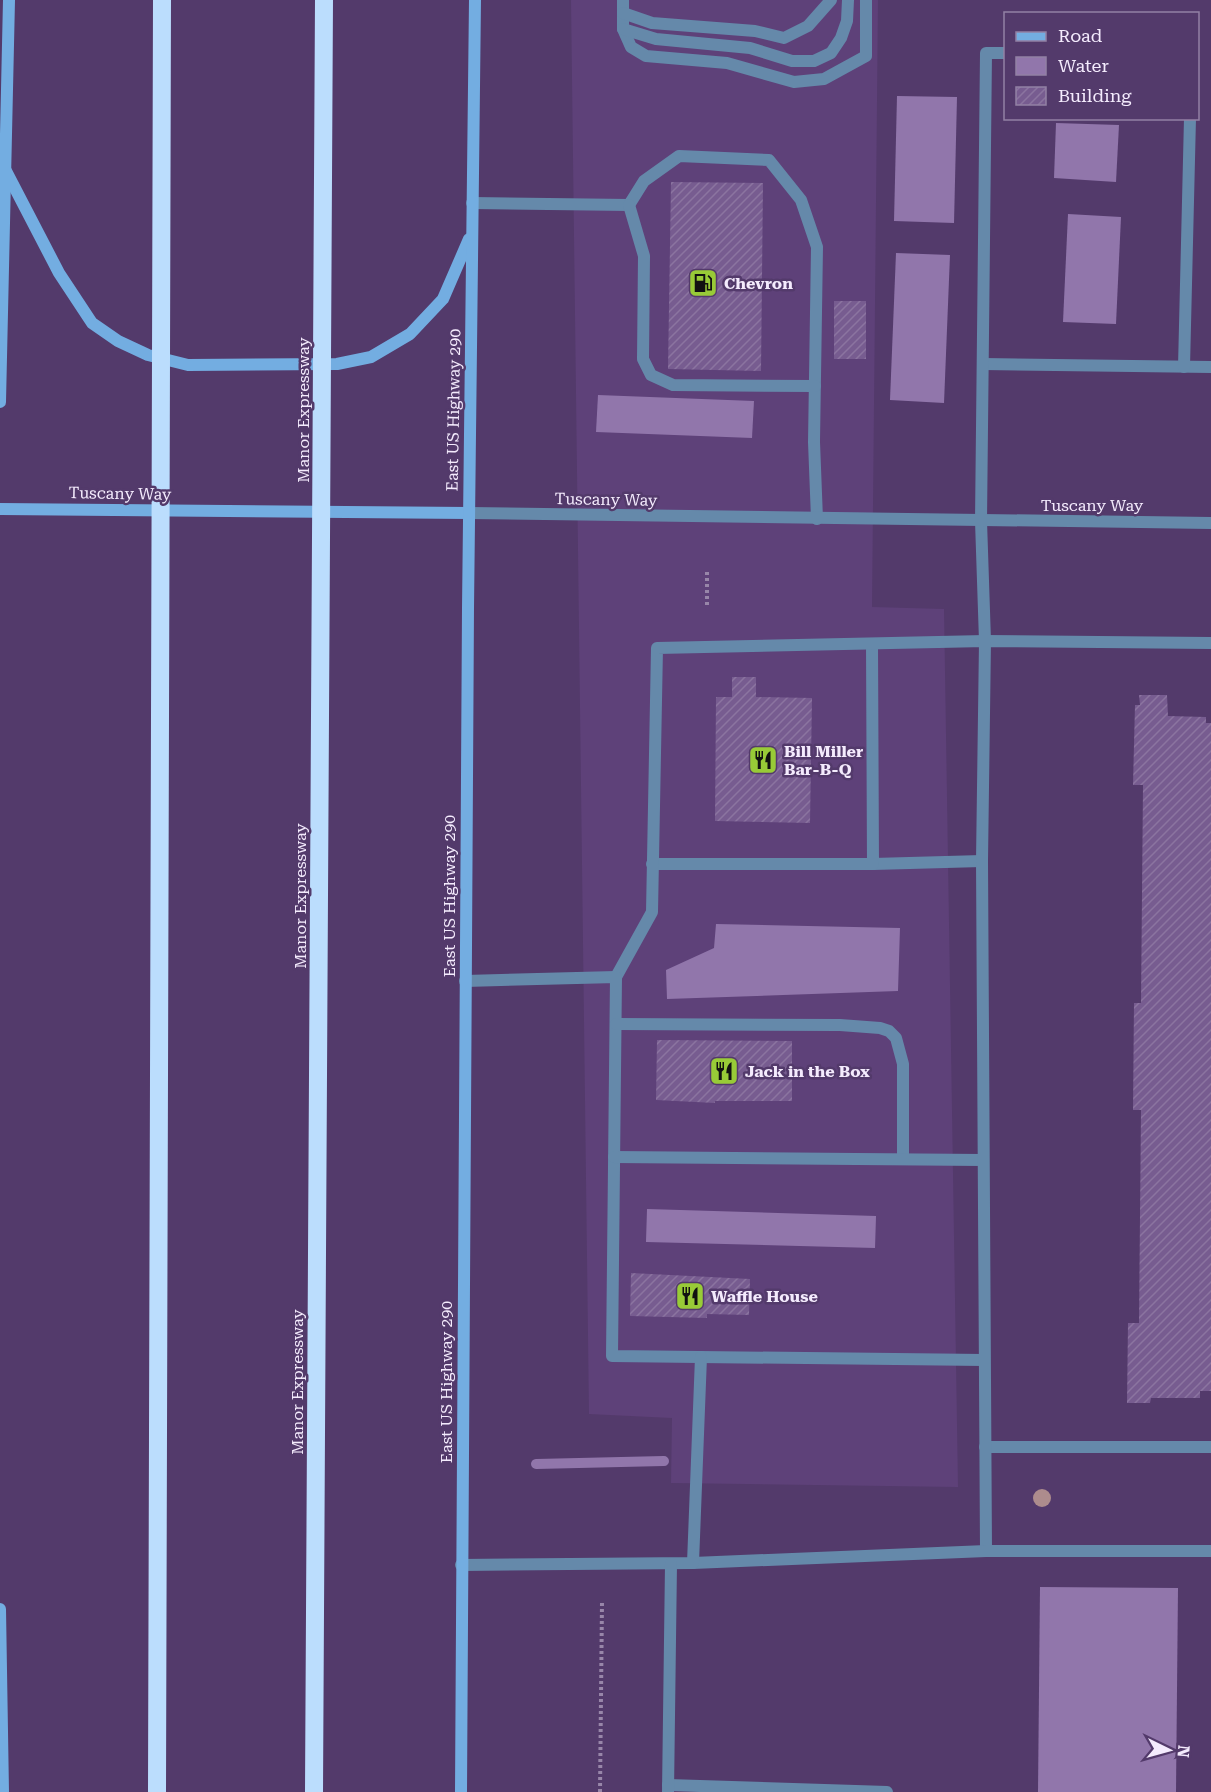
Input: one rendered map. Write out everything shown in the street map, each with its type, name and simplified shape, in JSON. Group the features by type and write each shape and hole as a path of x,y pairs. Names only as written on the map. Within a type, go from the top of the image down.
{"highway":[{"path":"157,1792 162,0"},
{"name":"Manor Expressway","path":"314,1792 324,0"}],"main road":[{"path":"0,402 9,0"},
{"name":"East US Highway 290","path":"461,1792 465,981 475,0"},
{"path":"5,169 59,273 92,323 118,341 148,355 188,365 337,364 371,357 410,334 442,299 472,233"},
{"name":"Tuscany Way","path":"0,509 469,513"},
{"path":"0,1609 3,1792"}],"street":[{"path":"623,0 623,29 631,47 646,56 727,63 794,82 824,79 866,56 866,0"},
{"path":"623,13 652,23 754,31 784,38 808,26 831,0"},
{"path":"623,29 656,39 750,48 792,61 814,61 831,53 842,38 847,21 848,0"},
{"path":"986,1551 982,861 985,641 981,521 986,53 1004,53"},
{"path":"1184,367 1190,120"},
{"path":"815,386 674,385 651,375 644,359 644,256 629,205 644,181 679,156 769,160 801,200 817,247 815,386 817,519"},
{"path":"472,203 629,205"},
{"path":"983,364 1211,367"},
{"name":"Tuscany Way","path":"469,513 1211,523"},
{"path":"984,1360 612,1356 616,977 652,912 657,648 985,641 1211,643"},
{"path":"872,644 873,864"},
{"path":"652,864 873,864 982,861"},
{"path":"465,981 616,977"},
{"path":"616,1024 840,1025 880,1028 889,1031 896,1038 903,1064 903,1159"},
{"path":"614,1157 983,1160"},
{"path":"693,1563 701,1357"},
{"path":"985,1447 1211,1447"},
{"path":"461,1565 671,1564 986,1551 1211,1551"},
{"path":"671,1564 668,1789 887,1792"}],"path":[{"path":"707,570 707,605"},
{"path":"600,1792 602,1602"}],"shaded area":[{"path":"571,0 878,0 872,607 944,609 958,1487 671,1483 672,1418 589,1414"}],"water":[{"path":"897,96 957,97 954,223 894,221"},
{"path":"1056,123 1119,125 1116,182 1054,178"},
{"path":"1068,214 1121,217 1116,324 1063,322"},
{"path":"896,253 950,255 944,403 890,400"},
{"path":"598,395 754,401 752,438 596,432"},
{"path":"716,924 900,928 898,991 667,999 666,970 714,948"},
{"path":"647,1209 876,1216 875,1248 646,1242"},
{"path":"1040,1587 1178,1588 1176,1792 1038,1792"}],"building":[{"path":"671,182 763,183 761,371 668,369"},
{"path":"834,301 866,301 866,359 834,359"},
{"name":"Bill Miller Bar-B-Q","path":"732,677 756,677 756,697 812,698 810,823 715,821 716,697 732,697"},
{"path":"1139,695 1167,695 1168,716 1206,717 1206,723 1211,723 1211,1391 1200,1391 1200,1398 1151,1398 1150,1403 1127,1403 1128,1323 1139,1323 1141,1110 1133,1110 1134,1003 1141,1003 1143,785 1133,785 1135,705 1140,705"},
{"name":"Jack in the Box","path":"657,1040 792,1041 792,1101 715,1101 715,1103 656,1100"},
{"name":"Waffle House","path":"631,1273 750,1279 749,1315 707,1314 707,1318 630,1316"}],"waterway":[{"path":"536,1464 664,1461"}],"place":[{"name":"Chevron","path":"703,283"},
{"name":"Bill Miller Bar-B-Q","path":"763,760"},
{"name":"Jack in the Box","path":"724,1071"},
{"name":"Waffle House","path":"690,1296"}]}
